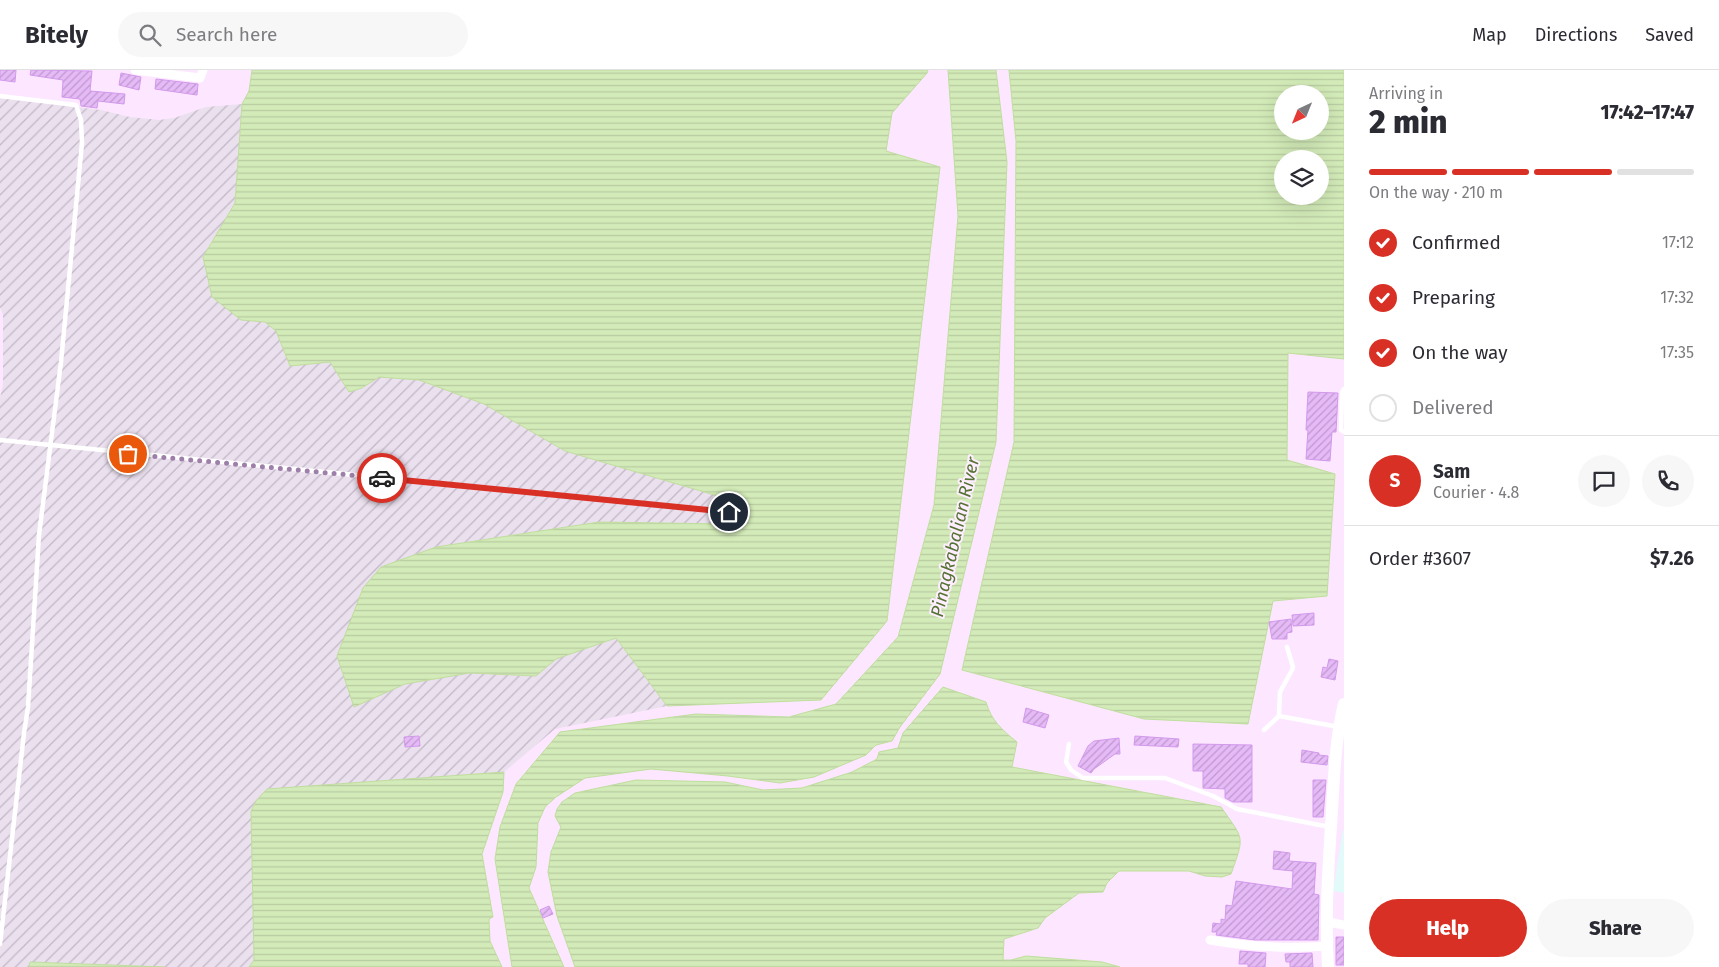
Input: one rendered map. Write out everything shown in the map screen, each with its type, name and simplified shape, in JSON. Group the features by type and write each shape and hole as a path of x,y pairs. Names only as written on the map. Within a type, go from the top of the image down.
{"street":[{"path":"135,70 200,78 203,70"},
{"path":"1328,967 1328,883 1331,827 1339,727 1344,704"},
{"path":"1328,922 1344,925"},
{"path":"1210,940 1256,947 1327,946"}],"lane":[{"path":"0,96 76,105 80,120 82,144 61,362 39,535 28,707 0,944"},
{"path":"1344,389 1342,392 1341,430 1344,432"},
{"path":"0,440 729,512"},
{"path":"1264,730 1279,716 1280,692 1292,667 1287,647"},
{"path":"1279,716 1339,727"},
{"path":"1069,744 1066,762 1071,770 1083,778 1165,778 1213,796 1237,809 1331,827"}],"shaded area":[{"path":"0,98 101,110 130,117 159,120 174,118 206,107 242,104 235,203 203,257 241,320 265,322 276,331 290,365 330,361 349,392 363,388 379,377 419,380 484,404 565,451 728,499 738,514 727,524 599,522 436,547 354,707 405,684 470,673 536,676 556,659 616,638 667,706 555,729 504,772 267,789 254,960 249,967 165,967 31,962 29,967 0,967 0,398 3,385 3,315 0,307"},
{"path":"1344,830 1344,893 1333,891"}],"water":[{"path":"252,70 927,70 928,72 892,113 886,151 940,167 887,621 821,700 667,706 616,638 556,659 536,676 470,673 405,684 354,707 337,656 363,588 381,567 436,547 599,522 726,524 738,514 728,499 565,451 484,404 419,380 379,377 362,388 349,392 330,362 290,366 276,331 265,322 241,320 212,297 203,257 235,203 242,104 249,91"},
{"name":"Pinagkabalian River","path":"948,70 996,70 1007,162 996,442 940,674 900,727 892,741 876,745 866,755 814,777 780,783 651,769 585,778 556,797 545,807 538,823 536,867 529,888 564,967 512,967 495,859 500,827 516,784 560,732 696,714 789,717 836,704 898,637 934,505 958,216"},
{"path":"1009,70 1344,70 1344,359 1288,353 1287,460 1335,474 1327,596 1273,601 1248,724 1144,719 962,670 1014,442 1016,141"},
{"path":"943,687 986,702 998,724 1017,742 1012,767 1221,807 1240,838 1239,852 1231,874 1222,877 1205,876 1189,871 1119,871 1107,883 1103,892 1079,893 1045,918 1038,928 1004,939 1003,960 1026,956 1102,962 1120,967 575,967 557,916 548,872 551,852 561,827 555,816 562,802 575,793 636,780 725,782 763,790 802,788 852,772 877,759 879,752 898,748 903,733"},
{"path":"504,772 503,792 482,854 493,917 489,919 490,941 502,967 249,967 254,960 251,811 256,801 267,789"},
{"path":"30,962 165,967 29,967"}],"building":[{"path":"0,70 16,70 15,82 0,80"},
{"path":"31,70 92,71 90,91 125,94 124,104 98,101 97,108 81,106 80,99 62,97 63,80 30,75"},
{"path":"121,73 141,77 139,90 119,85"},
{"path":"156,79 198,84 197,95 155,89"},
{"path":"1308,392 1338,393 1336,432 1332,432 1330,461 1306,459"},
{"path":"1314,613 1314,625 1293,626 1292,615"},
{"path":"1291,619 1292,632 1287,633 1287,639 1272,639 1269,622"},
{"path":"1329,659 1338,661 1335,680 1321,677 1323,667 1327,668"},
{"path":"1026,708 1049,715 1045,728 1023,722"},
{"path":"419,736 420,746 405,747 404,737"},
{"path":"1135,736 1179,739 1178,747 1134,745"},
{"path":"1119,738 1120,754 1115,754 1091,773 1078,766 1088,746 1094,741"},
{"path":"1193,744 1252,745 1252,802 1233,802 1225,798 1225,789 1203,788 1203,771 1193,771"},
{"path":"1302,750 1328,756 1327,765 1301,762"},
{"path":"1313,780 1326,780 1323,817 1313,817"},
{"path":"1274,851 1290,853 1289,861 1316,863 1314,894 1319,895 1318,940 1255,940 1216,935 1217,932 1212,932 1213,923 1221,924 1221,919 1225,920 1226,905 1232,906 1236,881 1292,889 1293,871 1273,869"},
{"path":"549,906 553,914 543,918 540,910"},
{"path":"1336,937 1344,937 1344,965 1336,965"},
{"path":"1240,951 1266,953 1265,967 1248,967 1248,964 1239,964"},
{"path":"1312,953 1313,967 1290,967 1290,962 1286,962 1285,954"}],"way so far":[{"path":"128,454 382,478"}],"route":[{"path":"382,478 729,512"}]}
